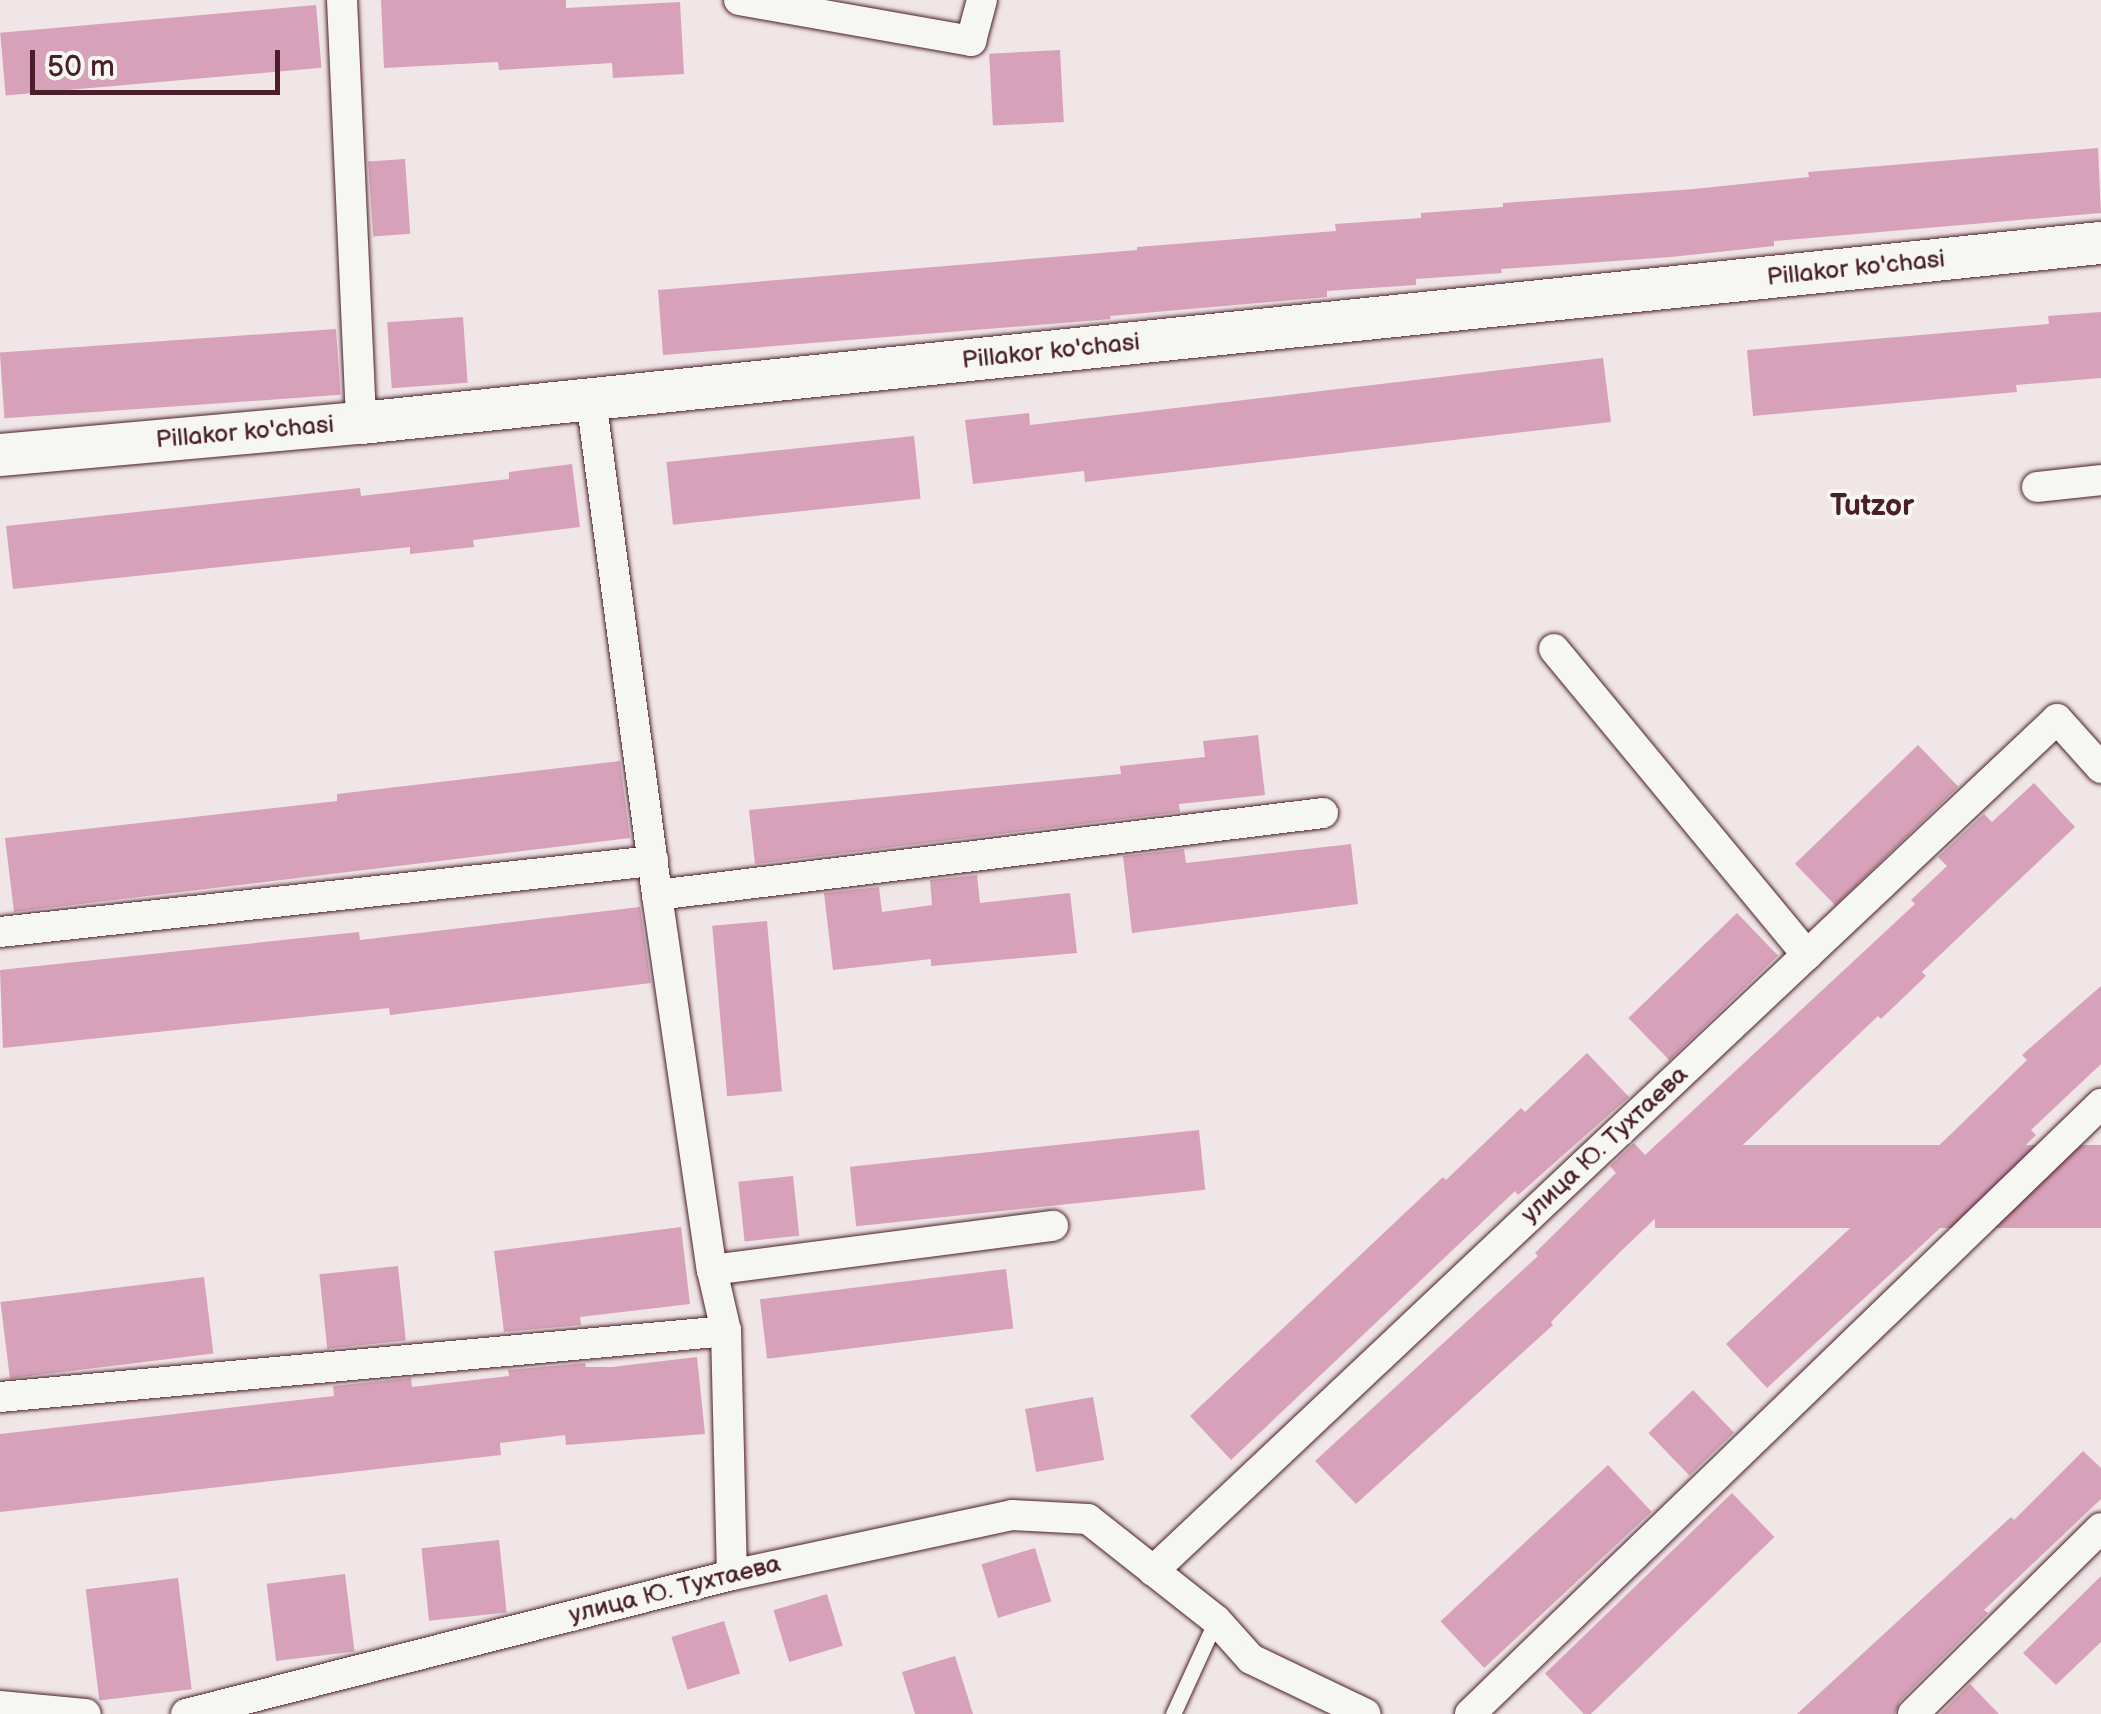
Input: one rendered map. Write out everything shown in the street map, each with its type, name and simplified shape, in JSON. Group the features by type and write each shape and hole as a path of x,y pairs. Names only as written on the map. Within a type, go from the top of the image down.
{"street":[{"path":"342,0 361,423"},
{"path":"739,0 971,41 982,0"},
{"name":"Pillakor ko'chasi","path":"0,455 361,423 2101,244"},
{"path":"591,399 657,895 712,1270 726,1331 732,1574"},
{"path":"2037,487 2101,480"},
{"path":"1554,649 1807,955"},
{"name":"улица Ю. Тухтаева","path":"1154,1571 2056,719 2101,768"},
{"path":"657,895 1323,813"},
{"path":"0,932 653,860"},
{"path":"1470,1714 2101,1104"},
{"path":"712,1270 1053,1226"},
{"path":"0,1396 726,1331"},
{"name":"улица Ю. Тухтаева","path":"186,1714 732,1574 1012,1515 1088,1520 1216,1620 1251,1659 1366,1714"},
{"path":"1913,1714 2101,1528"},
{"path":"0,1706 86,1714"}],"lane":[{"path":"1174,1714 1216,1620"}],"building":[{"path":"381,0 566,0 566,8 680,2 684,74 613,78 612,63 499,70 498,62 384,68"},
{"path":"316,5 321,68 6,95 0,33"},
{"path":"1060,50 1064,122 993,126 989,54"},
{"path":"2098,148 2101,213 1774,241 1774,246 1671,257 1501,269 1502,273 1416,279 1416,285 1327,291 1327,297 1110,316 1111,319 663,355 658,290 1336,231 1335,224 1421,218 1421,213 1503,207 1503,203 1694,189 1809,177 1808,172"},
{"path":"405,159 410,234 373,236 368,162"},
{"path":"2101,312 2101,378 2016,385 2017,392 1753,416 1747,350 2049,324 2048,316"},
{"path":"463,317 468,383 392,388 387,322"},
{"path":"336,329 341,395 4,418 0,352"},
{"path":"1603,358 1611,422 1085,482 1084,471 973,484 965,420 1029,413 1030,425"},
{"path":"914,436 921,499 673,525 666,462"},
{"path":"572,464 580,527 473,540 474,547 410,554 410,547 13,589 6,526 360,488 361,496 509,479 509,472"},
{"path":"1258,735 1265,795 1179,804 1180,812 755,864 749,810 1121,774 1120,766 1205,757 1203,741"},
{"path":"1918,745 1958,787 1835,906 1795,864"},
{"path":"620,761 630,838 14,912 5,838 337,801 337,794"},
{"path":"2034,783 2075,827 1922,972 1926,976 1881,1019 1878,1016 1706,1180 1701,1175 1620,1252 1551,1322 1553,1325 1356,1504 1315,1461 1538,1256 1535,1253 1616,1173 1610,1166 1634,1143 1645,1155 1915,904 1911,900 1947,866 1938,857 1984,814 1992,822"},
{"path":"1351,844 1358,904 1132,933 1123,856 1184,849 1186,863"},
{"path":"977,875 980,903 1070,893 1077,953 931,966 931,959 833,970 824,893 879,887 882,912 932,905 930,880"},
{"path":"640,907 651,983 390,1015 389,1008 3,1048 0,970 359,932 360,940"},
{"path":"1737,913 1778,955 1669,1060 1628,1018"},
{"path":"767,921 782,1091 727,1096 712,926"},
{"path":"2101,986 2101,1064 2031,1130 2036,1135 1962,1208 1767,1388 1726,1344 2027,1060 2022,1055"},
{"path":"1587,1053 1629,1097 1518,1195 1515,1191 1231,1460 1190,1416 1443,1177 1446,1180 1521,1108 1525,1112"},
{"path":"1199,1130 1205,1190 856,1226 850,1167"},
{"path":"1655,1145 2101,1145 2101,1228 1655,1228"},
{"path":"793,1176 799,1236 745,1241 738,1182"},
{"path":"681,1227 690,1304 580,1317 581,1325 504,1332 494,1251"},
{"path":"398,1266 406,1341 327,1349 319,1274"},
{"path":"1006,1269 1013,1329 767,1359 760,1299"},
{"path":"204,1277 213,1353 10,1378 1,1302"},
{"path":"697,1357 705,1434 566,1445 565,1435 500,1443 501,1455 0,1512 0,1434 334,1396 333,1386 411,1378 412,1387 509,1376 508,1370 585,1363 586,1367 612,1367"},
{"path":"1693,1390 1734,1432 1689,1476 1648,1433"},
{"path":"1093,1397 1104,1460 1036,1472 1025,1409"},
{"path":"2083,1451 2101,1468 2101,1499 1984,1610 1988,1613 1900,1701 1895,1714 1797,1714 2011,1517 2014,1520"},
{"path":"1608,1465 1652,1512 1484,1668 1441,1621"},
{"path":"1732,1493 1774,1537 1591,1714 1584,1714 1545,1674"},
{"path":"499,1540 507,1613 429,1621 421,1548"},
{"path":"1035,1548 1051,1602 998,1618 981,1564"},
{"path":"345,1574 355,1651 276,1661 267,1584"},
{"path":"2101,1576 2101,1642 2056,1685 2023,1653"},
{"path":"178,1578 192,1689 99,1700 86,1589"},
{"path":"827,1594 843,1646 789,1662 773,1610"},
{"path":"724,1621 740,1674 687,1690 671,1637"},
{"path":"955,1656 973,1714 915,1714 902,1672"},
{"path":"1970,1684 1999,1714 1940,1714"}],"district":[{"name":"Tutzor","path":"1872,506"}]}
